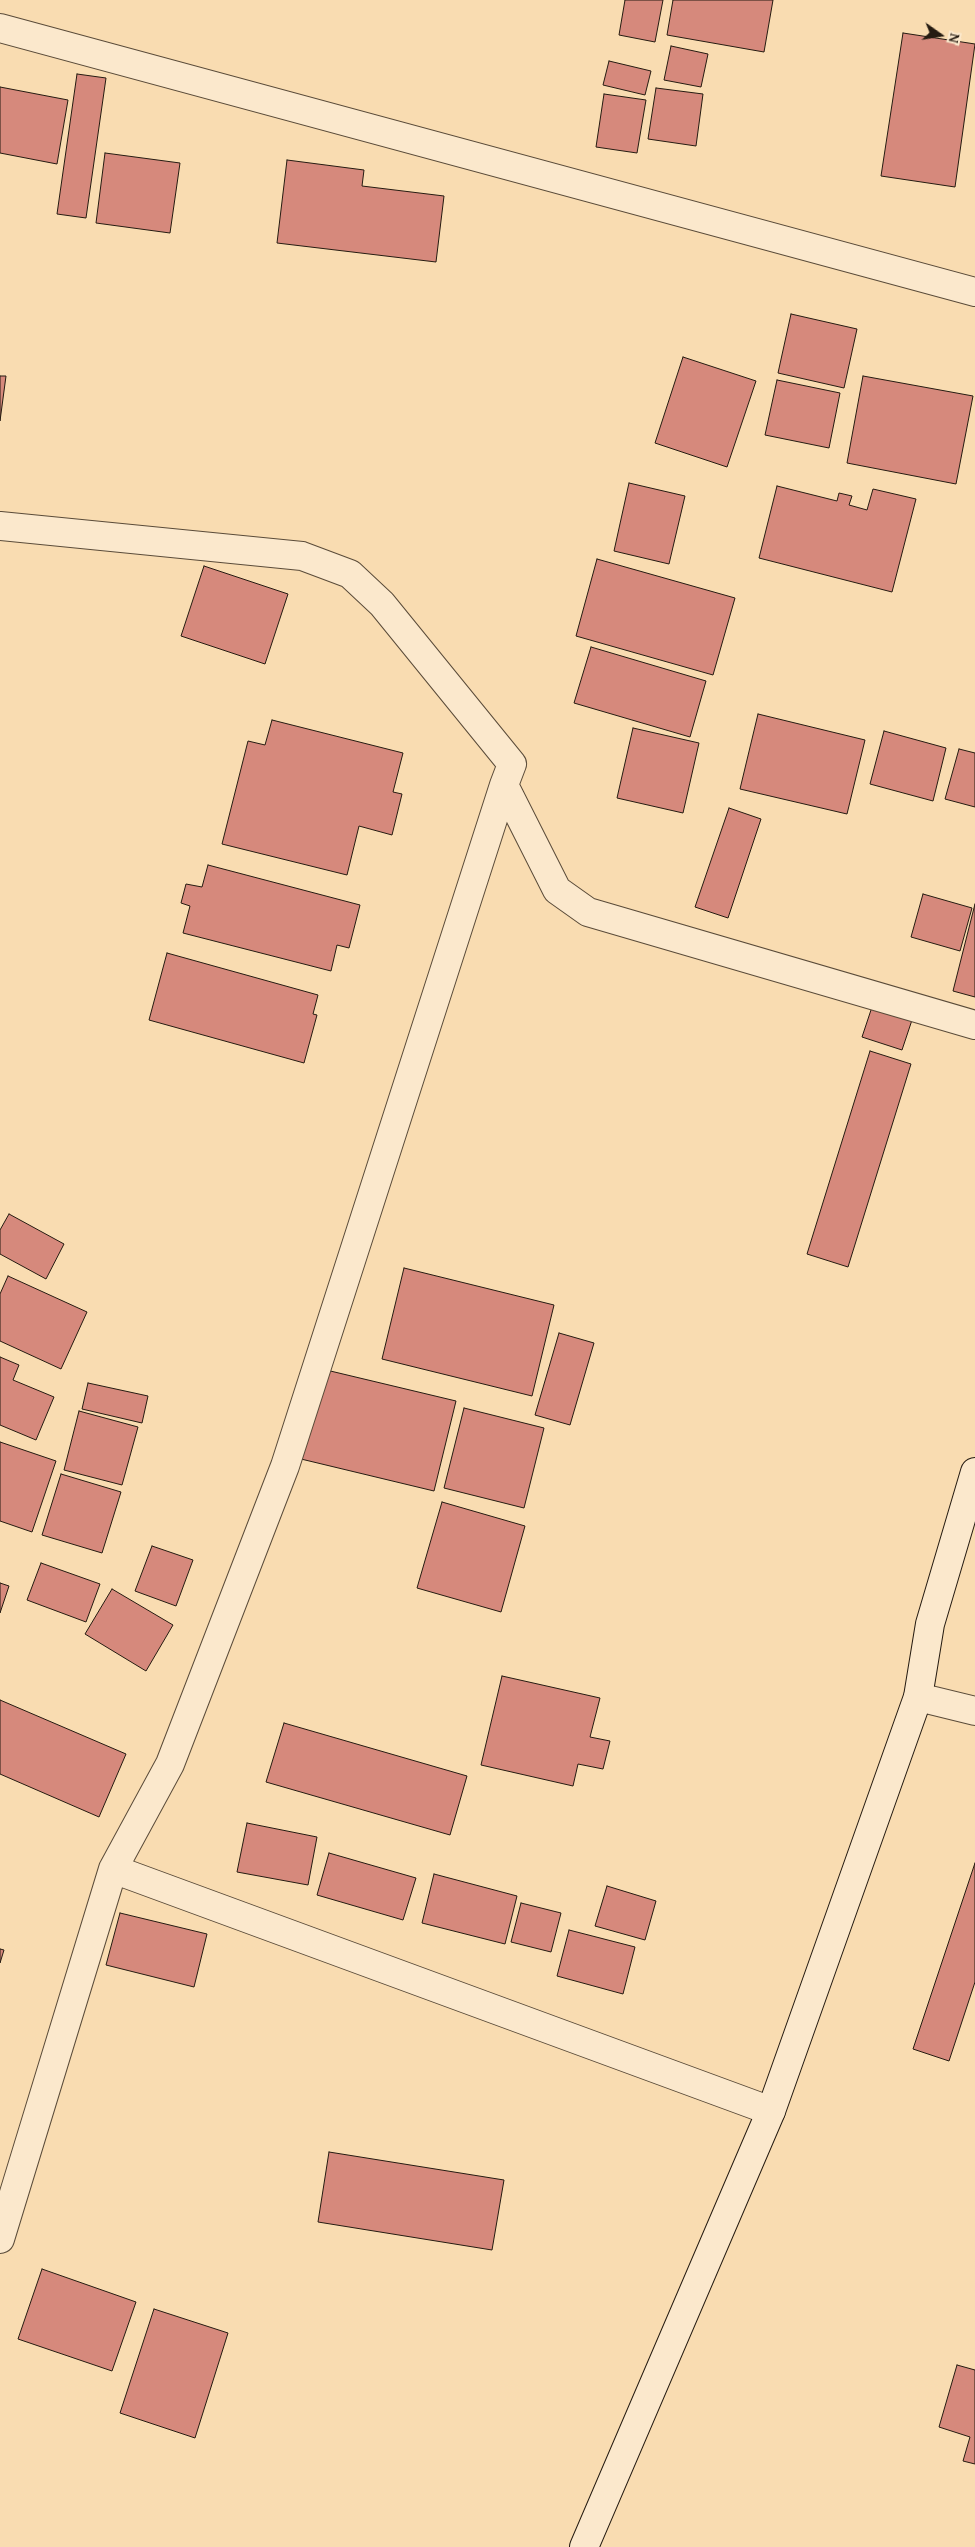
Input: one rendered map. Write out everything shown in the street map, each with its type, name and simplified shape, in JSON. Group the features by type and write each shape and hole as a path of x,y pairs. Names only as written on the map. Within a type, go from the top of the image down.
{"street":[{"path":"0,28 975,292"},
{"path":"0,526 302,556 350,574 382,604 512,764 285,1466 170,1764 114,1869 0,2239"},
{"path":"504,785 556,890 588,912 975,1025"},
{"path":"584,2547 772,2111 918,1698 930,1624 975,1472"},
{"path":"918,1698 975,1711"},
{"path":"114,1869 772,2111"}],"building":[{"path":"625,0 663,0 655,42 619,35"},
{"path":"673,0 773,0 764,52 667,35"},
{"path":"903,33 975,44 955,187 881,176"},
{"path":"671,46 708,54 701,87 664,80"},
{"path":"609,61 651,71 645,95 603,85"},
{"path":"77,74 106,78 86,218 57,214"},
{"path":"0,87 68,100 57,164 0,153"},
{"path":"656,88 703,94 696,146 648,139"},
{"path":"604,94 646,100 637,153 596,147"},
{"path":"105,153 180,163 170,233 96,223"},
{"path":"287,160 364,170 362,186 444,196 436,262 277,243"},
{"path":"791,314 857,329 844,388 778,373"},
{"path":"683,357 756,381 727,467 655,443"},
{"path":"0,376 6,376 0,421"},
{"path":"863,376 973,396 956,484 847,463"},
{"path":"777,380 840,393 829,448 765,435"},
{"path":"629,483 685,496 669,564 614,551"},
{"path":"777,486 837,501 839,493 852,496 849,505 867,510 873,489 916,499 892,592 759,558"},
{"path":"597,559 735,598 713,675 576,636"},
{"path":"204,566 288,594 265,664 181,636"},
{"path":"591,647 706,681 690,737 574,703"},
{"path":"758,714 865,740 847,814 740,789"},
{"path":"272,720 403,753 393,792 402,794 392,835 359,826 347,875 222,844 248,741 265,745"},
{"path":"633,728 699,743 683,813 617,798"},
{"path":"884,731 946,748 933,801 870,784"},
{"path":"959,749 975,753 975,807 945,799"},
{"path":"729,808 761,819 728,918 695,907"},
{"path":"208,865 360,905 349,948 337,945 331,971 183,933 190,906 181,903 186,884 202,887"},
{"path":"923,894 972,908 960,951 911,937"},
{"path":"975,904 975,997 953,991"},
{"path":"167,953 318,995 313,1014 317,1015 304,1063 149,1020"},
{"path":"872,1007 912,1020 902,1050 862,1037"},
{"path":"870,1051 911,1064 848,1267 807,1254"},
{"path":"9,1214 64,1244 46,1279 0,1254 0,1230"},
{"path":"404,1268 554,1305 532,1396 382,1359"},
{"path":"8,1276 87,1312 61,1369 0,1341 0,1294"},
{"path":"559,1333 594,1343 570,1425 535,1415"},
{"path":"0,1357 19,1365 13,1380 54,1397 36,1440 0,1425"},
{"path":"322,1369 456,1401 434,1491 301,1459"},
{"path":"88,1383 148,1396 142,1423 82,1409"},
{"path":"464,1408 544,1428 524,1508 444,1488"},
{"path":"79,1411 138,1427 122,1485 64,1470"},
{"path":"0,1442 56,1461 32,1532 0,1521"},
{"path":"61,1474 121,1492 102,1553 42,1535"},
{"path":"442,1502 525,1526 501,1612 417,1588"},
{"path":"152,1546 193,1560 176,1606 135,1591"},
{"path":"41,1563 100,1584 86,1622 27,1600"},
{"path":"0,1583 9,1586 0,1613"},
{"path":"112,1589 173,1625 146,1671 85,1634"},
{"path":"502,1676 600,1698 590,1737 610,1741 603,1769 578,1764 573,1786 481,1765"},
{"path":"0,1700 126,1754 99,1817 0,1774"},
{"path":"284,1723 467,1776 450,1835 266,1782"},
{"path":"247,1823 317,1837 308,1885 237,1872"},
{"path":"329,1853 416,1878 403,1920 317,1895"},
{"path":"975,1863 975,1982 949,2061 913,2049"},
{"path":"434,1874 517,1896 505,1944 422,1923"},
{"path":"607,1886 656,1901 645,1940 595,1926"},
{"path":"521,1903 561,1913 551,1952 511,1942"},
{"path":"120,1913 207,1934 194,1987 106,1965"},
{"path":"569,1930 635,1947 623,1994 557,1976"},
{"path":"0,1949 4,1950 0,1963"},
{"path":"329,2152 504,2180 492,2250 318,2222"},
{"path":"42,2269 136,2302 112,2371 18,2339"},
{"path":"154,2309 228,2333 195,2438 120,2413"},
{"path":"957,2365 975,2370 975,2464 963,2461 970,2437 939,2427"}]}
